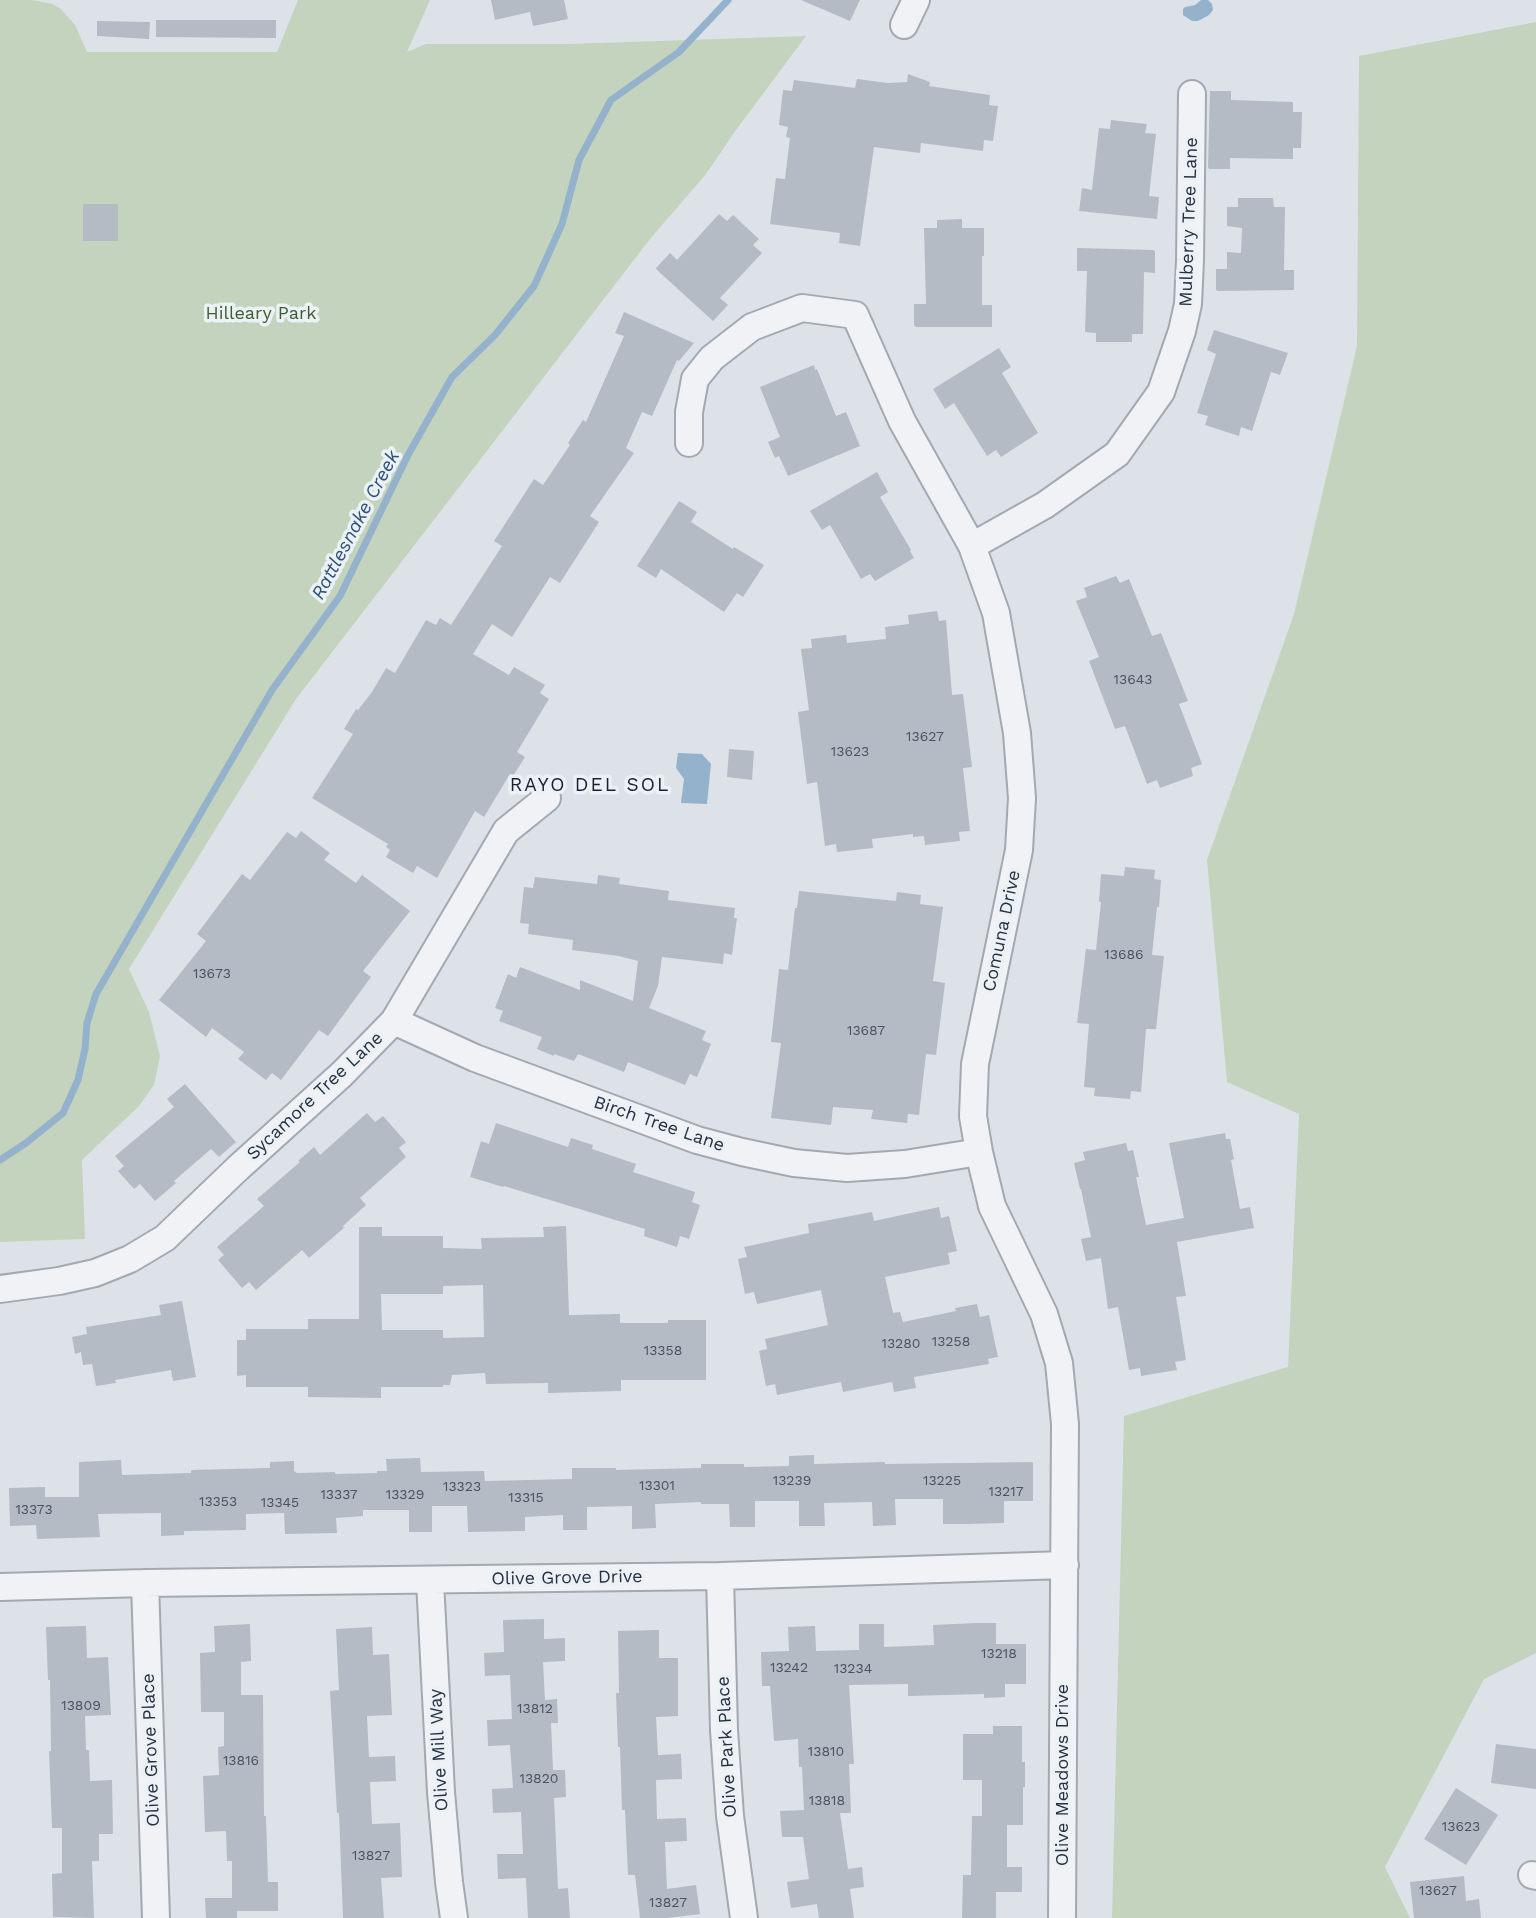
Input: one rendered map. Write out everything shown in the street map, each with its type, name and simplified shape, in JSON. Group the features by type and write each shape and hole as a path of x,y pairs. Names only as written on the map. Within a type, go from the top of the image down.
{"street":[{"path":"904,25 916,0"},
{"name":"Mulberry Tree Lane","path":"972,546 1045,505 1117,454 1161,392 1182,331 1188,304 1192,94"},
{"name":"Comuna Drive","path":"689,443 689,412 695,379 712,358 752,327 802,308 855,315 902,421 972,546 996,613 1017,733 1022,798 1019,850 975,1064 974,1116 979,1152 992,1206 1044,1314 1059,1363 1065,1424 1065,1565"},
{"name":"Sycamore Tree Lane","path":"0,1289 95,1273 130,1259 165,1238 342,1074 394,1021 506,831 547,799"},
{"name":"Birch Tree Lane","path":"394,1021 487,1062 697,1140 742,1152 794,1163 847,1168 905,1164 979,1152"},
{"name":"Olive Grove Drive","path":"0,1587 720,1576 1065,1565"},
{"name":"Olive Meadows Drive","path":"1062,1918 1065,1565"},
{"name":"Olive Park Place","path":"720,1576 724,1730 730,1816 744,1918"},
{"name":"Olive Mill Way","path":"430,1581 441,1792 454,1918"},
{"name":"Olive Grove Place","path":"145,1583 156,1918"}],"green space":[{"name":"Hilleary Park","path":"0,0 32,0 53,4 75,25 87,52 277,52 298,0 430,0 407,52 426,44 569,44 806,36 706,174 650,239 296,699 129,969 149,1012 160,1056 154,1085 139,1106 82,1160 85,1239 0,1242"},
{"path":"1536,22 1536,1653 1484,1679 1385,1867 1410,1918 1112,1918 1124,1416 1288,1367 1299,1114 1227,1082 1207,860 1294,614 1357,346 1359,56"}],"water":[{"path":"1201,0 1208,0 1212,4 1213,10 1209,15 1192,21 1183,15 1185,7 1195,5"},
{"path":"678,753 702,754 711,764 707,804 681,803 684,779 676,768"}],"building":[{"path":"491,0 564,0 568,19 533,26 530,12 495,20"},
{"path":"801,0 860,0 850,21"},
{"path":"156,20 276,20 276,38 156,37"},
{"path":"97,21 150,22 149,39 97,36"},
{"path":"908,74 930,82 929,86 990,95 989,105 998,106 993,141 984,140 983,151 921,143 920,153 874,147 860,246 839,243 840,233 770,224 776,178 785,179 790,138 786,137 788,127 779,125 783,90 792,91 794,80 855,88 857,79 888,83 907,82"},
{"path":"1210,91 1231,91 1231,100 1293,102 1293,112 1302,112 1301,148 1293,148 1293,159 1230,158 1230,169 1209,169"},
{"path":"1111,120 1147,124 1145,133 1156,134 1149,196 1159,197 1157,219 1079,211 1082,188 1092,190 1099,128 1110,129"},
{"path":"1238,198 1273,198 1274,207 1285,207 1284,270 1294,270 1294,290 1216,290 1216,269 1227,269 1227,252 1241,253 1242,228 1227,226 1227,207 1238,207"},
{"path":"83,204 118,204 118,241 83,241"},
{"path":"719,214 727,221 733,215 759,239 753,245 762,253 720,298 728,305 713,321 656,268 670,253 677,260"},
{"path":"962,219 962,228 984,228 982,305 992,305 992,327 916,327 914,304 926,304 924,228 937,228 937,220"},
{"path":"1077,248 1154,250 1155,273 1144,272 1143,334 1132,334 1132,342 1096,342 1096,333 1085,332 1087,271 1077,271"},
{"path":"624,312 694,343 679,361 677,360 652,416 642,412 626,448 634,453 590,516 599,522 560,583 550,577 512,637 492,624 473,654 509,675 514,667 545,685 540,693 549,699 517,752 525,757 513,776 510,774 484,817 475,811 437,878 417,866 413,873 386,857 390,850 386,847 388,844 312,798 353,734 344,729 356,709 358,710 372,692 386,668 395,673 426,620 436,625 440,618 451,625 502,546 494,541 534,479 543,485 583,420 586,422 624,336 615,333"},
{"path":"1214,330 1288,353 1280,375 1271,372 1252,431 1241,427 1239,436 1205,425 1208,416 1197,413 1216,354 1207,350"},
{"path":"999,348 1011,367 1002,373 1038,433 1001,457 996,450 987,456 954,403 945,409 933,389"},
{"path":"814,365 836,416 846,412 860,446 788,476 779,456 775,458 768,442 780,437 760,387"},
{"path":"877,472 888,492 880,497 914,558 875,581 870,574 861,579 830,525 822,530 810,511"},
{"path":"679,501 697,512 691,522 764,565 743,597 737,593 724,612 661,569 656,578 637,566"},
{"path":"1116,576 1120,583 1129,579 1152,636 1161,633 1188,701 1179,704 1202,764 1191,768 1193,776 1160,788 1157,780 1147,784 1125,726 1115,729 1089,661 1099,657 1076,601 1087,597 1084,588"},
{"path":"937,611 939,621 946,620 952,695 963,694 972,767 963,768 970,831 959,832 960,841 925,845 924,836 913,837 913,834 872,839 873,848 837,852 836,844 825,846 817,782 807,784 798,712 809,710 801,649 812,648 811,639 846,635 847,643 886,639 885,627 909,624 908,615"},
{"path":"729,749 754,751 752,780 727,777"},
{"path":"301,831 330,853 324,860 356,883 362,875 410,911 363,971 371,977 328,1036 319,1030 281,1080 272,1073 266,1080 238,1059 244,1052 212,1028 206,1037 159,1000 206,941 197,934 242,874 250,880 287,832 296,838"},
{"path":"1125,867 1155,870 1154,879 1161,880 1152,955 1164,956 1156,1029 1146,1029 1141,1092 1131,1091 1130,1099 1094,1096 1095,1088 1084,1087 1089,1024 1077,1023 1086,949 1096,950 1101,874 1124,876"},
{"path":"598,875 620,878 619,884 669,891 668,900 735,908 734,918 737,918 732,955 724,953 723,964 662,957 658,986 649,1008 706,1031 702,1040 711,1044 697,1077 690,1074 685,1085 628,1062 624,1072 578,1054 574,1061 554,1056 537,1049 542,1037 499,1021 503,1011 495,1008 508,974 516,978 520,967 580,990 580,980 633,1001 638,961 572,950 573,940 528,934 529,924 520,923 524,887 533,888 535,877 597,884"},
{"path":"799,891 896,901 897,892 921,895 920,904 943,907 933,981 945,983 936,1055 926,1054 919,1115 908,1114 907,1123 871,1119 873,1110 833,1107 831,1125 771,1118 781,1043 771,1042 779,969 788,970"},
{"path":"185,1084 236,1142 219,1157 211,1149 155,1201 140,1184 134,1189 118,1171 124,1166 115,1156 174,1107 167,1099"},
{"path":"367,1113 375,1122 383,1116 406,1142 399,1148 406,1157 360,1198 366,1205 309,1258 302,1250 256,1290 249,1282 242,1288 218,1260 224,1255 217,1247 264,1206 257,1199 300,1162 298,1161 314,1147 320,1155"},
{"path":"496,1123 568,1147 571,1138 593,1145 592,1149 636,1164 633,1172 695,1192 692,1202 700,1205 689,1239 680,1236 677,1247 644,1236 645,1229 470,1177 481,1141 489,1144"},
{"path":"1225,1133 1226,1139 1230,1139 1234,1159 1231,1160 1240,1209 1250,1207 1254,1228 1177,1242 1186,1296 1176,1297 1186,1360 1175,1362 1177,1370 1141,1376 1140,1368 1129,1370 1118,1307 1108,1309 1101,1258 1086,1261 1081,1239 1091,1237 1074,1163 1085,1160 1083,1152 1126,1143 1128,1151 1133,1150 1146,1225 1184,1218 1169,1143"},
{"path":"939,1207 941,1218 949,1216 957,1251 948,1253 950,1264 885,1277 893,1313 900,1312 903,1322 977,1304 980,1317 989,1315 998,1357 988,1359 989,1364 914,1377 916,1388 894,1392 892,1382 843,1392 841,1382 777,1395 775,1384 766,1386 759,1351 767,1349 765,1339 828,1325 821,1290 757,1304 754,1292 745,1294 738,1259 747,1257 744,1247 809,1233 808,1224 872,1212 874,1221"},
{"path":"566,1226 569,1315 620,1314 620,1323 706,1320 706,1380 621,1380 621,1391 548,1393 548,1383 486,1384 485,1373 452,1375 450,1385 443,1387 381,1387 381,1398 308,1397 308,1387 246,1387 246,1375 237,1376 237,1340 246,1340 246,1329 308,1329 308,1319 359,1319 359,1227 382,1227 382,1236 443,1236 443,1248 482,1249 481,1238 544,1237 543,1227","holes":["483,1285 484,1337 443,1338 443,1330 382,1330 381,1294 443,1294 443,1286"]},
{"path":"182,1301 196,1377 173,1381 171,1370 96,1386 92,1364 83,1365 81,1352 75,1354 72,1337 87,1334 86,1327 161,1315 159,1305"},
{"path":"814,1455 814,1464 1033,1462 1033,1501 1004,1501 1004,1523 968,1524 943,1524 943,1499 895,1499 896,1525 873,1526 872,1502 824,1503 825,1526 799,1526 799,1501 755,1501 755,1527 730,1527 729,1504 701,1502 655,1504 656,1528 632,1529 632,1506 587,1507 587,1530 563,1530 563,1515 525,1517 525,1531 468,1532 467,1506 432,1506 432,1532 409,1532 409,1510 363,1510 363,1516 336,1518 337,1533 285,1534 284,1513 246,1514 246,1530 184,1531 184,1535 161,1536 161,1513 98,1514 100,1537 37,1539 36,1525 10,1526 9,1488 45,1487 45,1497 79,1497 79,1462 121,1460 122,1475 270,1468 270,1462 294,1461 294,1471 297,1473 335,1474 377,1473 387,1471 386,1459 420,1458 421,1472 484,1471 485,1481 572,1479 572,1468 701,1468 701,1464 789,1466 789,1456"},
{"path":"544,1619 544,1639 565,1638 565,1661 543,1662 545,1700 557,1699 558,1723 551,1723 553,1770 565,1770 566,1797 554,1798 558,1889 568,1888 570,1918 528,1918 526,1878 498,1879 497,1854 523,1854 521,1812 493,1813 492,1789 513,1788 510,1745 488,1746 487,1720 512,1719 510,1675 485,1676 484,1653 504,1652 503,1620"},
{"path":"996,1623 996,1644 1026,1644 1026,1684 1005,1684 1005,1697 984,1698 984,1694 908,1696 908,1684 849,1685 854,1764 849,1764 851,1813 840,1813 848,1869 862,1867 864,1887 850,1889 854,1918 819,1918 817,1904 791,1908 787,1882 809,1879 803,1837 782,1837 780,1811 804,1810 802,1767 799,1767 798,1739 774,1741 770,1686 762,1686 761,1652 789,1651 788,1627 815,1626 816,1651 859,1650 859,1624 884,1624 884,1647 934,1645 933,1625"},
{"path":"250,1624 251,1661 241,1662 241,1695 263,1695 264,1816 268,1882 278,1882 278,1911 237,1911 237,1918 206,1918 205,1898 232,1898 232,1861 227,1861 226,1831 205,1832 203,1776 219,1775 218,1747 224,1746 224,1712 201,1712 200,1653 215,1652 214,1626"},
{"path":"86,1626 87,1658 108,1657 111,1715 85,1716 90,1781 112,1780 113,1834 99,1834 99,1861 92,1861 94,1918 53,1917 52,1874 62,1873 62,1828 52,1828 50,1680 46,1627"},
{"path":"372,1627 373,1655 389,1654 392,1715 367,1716 369,1757 395,1756 396,1781 370,1782 372,1824 400,1823 402,1877 381,1878 384,1918 343,1918 330,1691 339,1690 336,1629"},
{"path":"659,1630 659,1658 678,1658 678,1716 656,1717 658,1755 681,1754 682,1779 656,1780 657,1819 686,1818 687,1841 665,1842 667,1889 696,1885 700,1914 640,1918 635,1875 628,1875 625,1810 622,1810 616,1693 619,1693 618,1631"},
{"path":"993,1726 1022,1726 1022,1762 1025,1762 1023,1825 1007,1825 1007,1867 1022,1867 1022,1892 996,1892 996,1918 962,1918 963,1875 971,1875 972,1816 982,1816 982,1780 963,1780 963,1734 993,1734"},
{"path":"1496,1744 1536,1749 1536,1789 1491,1783"},
{"path":"1456,1788 1498,1815 1466,1865 1424,1839"},
{"path":"1464,1876 1466,1901 1479,1899 1481,1918 1414,1918 1410,1882"}],"waterway":[{"name":"Rattlesnake Creek","path":"0,1160 63,1113 78,1080 87,1023 96,994 272,690 340,596 408,455 452,377 495,335 534,286 562,224 579,160 611,100 679,52 728,0"}],"district":[{"name":"RAYO DEL SOL","path":"590,785"}]}
